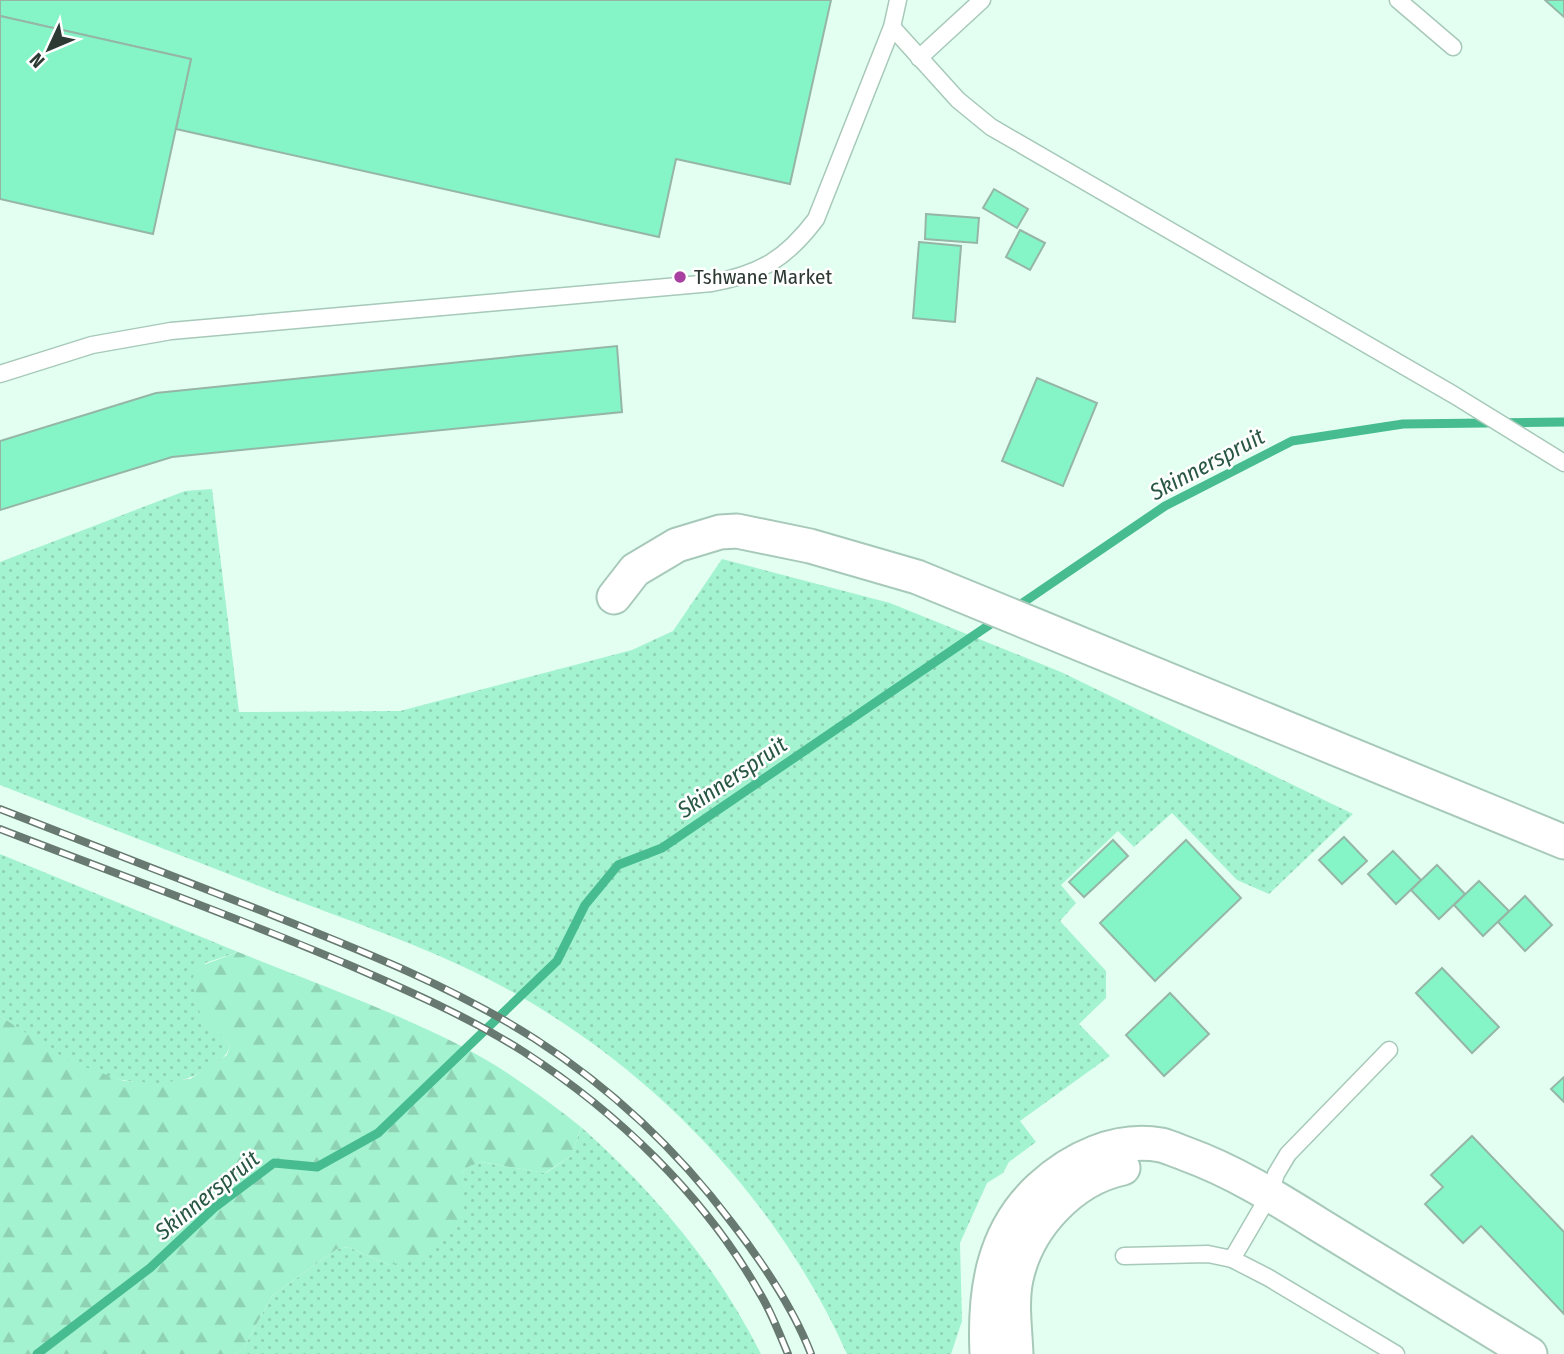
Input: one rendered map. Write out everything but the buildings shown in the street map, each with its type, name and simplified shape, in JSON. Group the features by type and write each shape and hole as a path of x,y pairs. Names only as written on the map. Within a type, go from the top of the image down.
{"street":[{"path":"614,597 635,570 677,545 720,532 737,531 810,546 917,578 1564,842"},
{"path":"987,1354 987,1300 991,1271 1005,1235 1020,1209 1063,1168 1088,1155 1120,1146 1161,1145 1201,1160 1270,1194 1530,1354"},
{"path":"1016,1354 1016,1278 1027,1246 1045,1217 1084,1183 1109,1171 1157,1161 1201,1160"}],"lane":[{"path":"0,374 92,345 172,331 712,283 744,277 784,253 801,239 816,219 892,27 898,0"},
{"path":"919,58 982,0"},
{"path":"1398,0 1453,47"},
{"path":"892,27 958,100 991,127 1454,395 1564,463"},
{"path":"1232,1258 1270,1194 1276,1174 1288,1154 1389,1050"},
{"path":"1124,1256 1209,1254 1232,1258 1396,1354"}],"green space":[{"path":"212,489 239,712 400,711 632,650 673,631 722,559 890,603 1061,672 1353,814 1269,894 1237,880 1172,813 1134,847 1118,831 1061,885 1076,903 1060,921 1106,971 1106,998 1079,1024 1110,1056 1020,1121 1036,1142 1009,1162 1003,1173 987,1183 960,1243 962,1321 951,1354 847,1354 818,1296 783,1240 744,1187 701,1138 653,1092 549,1013 467,968 415,946 0,785 0,562 185,491"},
{"path":"0,854 238,952 205,963 200,1013 230,1045 223,1057 190,1078 173,1082 156,1084 121,1080 63,1058 0,1016"},
{"path":"238,952 406,1020 493,1064 581,1127 572,1155 545,1173 481,1162 470,1166 462,1173 462,1217 457,1227 422,1258 389,1265 348,1247 337,1249 272,1296 244,1347 236,1354 0,1354 0,1016 71,1062 124,1081 158,1083 190,1079 227,1055 230,1045 200,1014 193,979 195,968"},
{"path":"581,1127 634,1178 682,1232 724,1290 761,1354 236,1354 244,1347 272,1296 337,1249 348,1247 389,1265 462,1217 462,1173 470,1166 480,1162 546,1173 572,1155"}],"waterway":[{"name":"Skinnerspruit","path":"1015,608 1165,506 1292,441 1403,424 1564,422"},
{"name":"Skinnerspruit","path":"37,1354 150,1268 214,1208 274,1163 317,1167 378,1133 557,961 585,905 618,865 662,848 998,619"}],"railway":[{"path":"0,809 364,952 469,1001 535,1039 590,1078 642,1122 711,1196 786,1302 811,1354"},
{"path":"0,829 219,912 349,965 460,1016 524,1052 592,1101 625,1129 685,1189 737,1256 767,1307 788,1354"}],"place":[{"name":"Tshwane Market","path":"680,277"}]}
